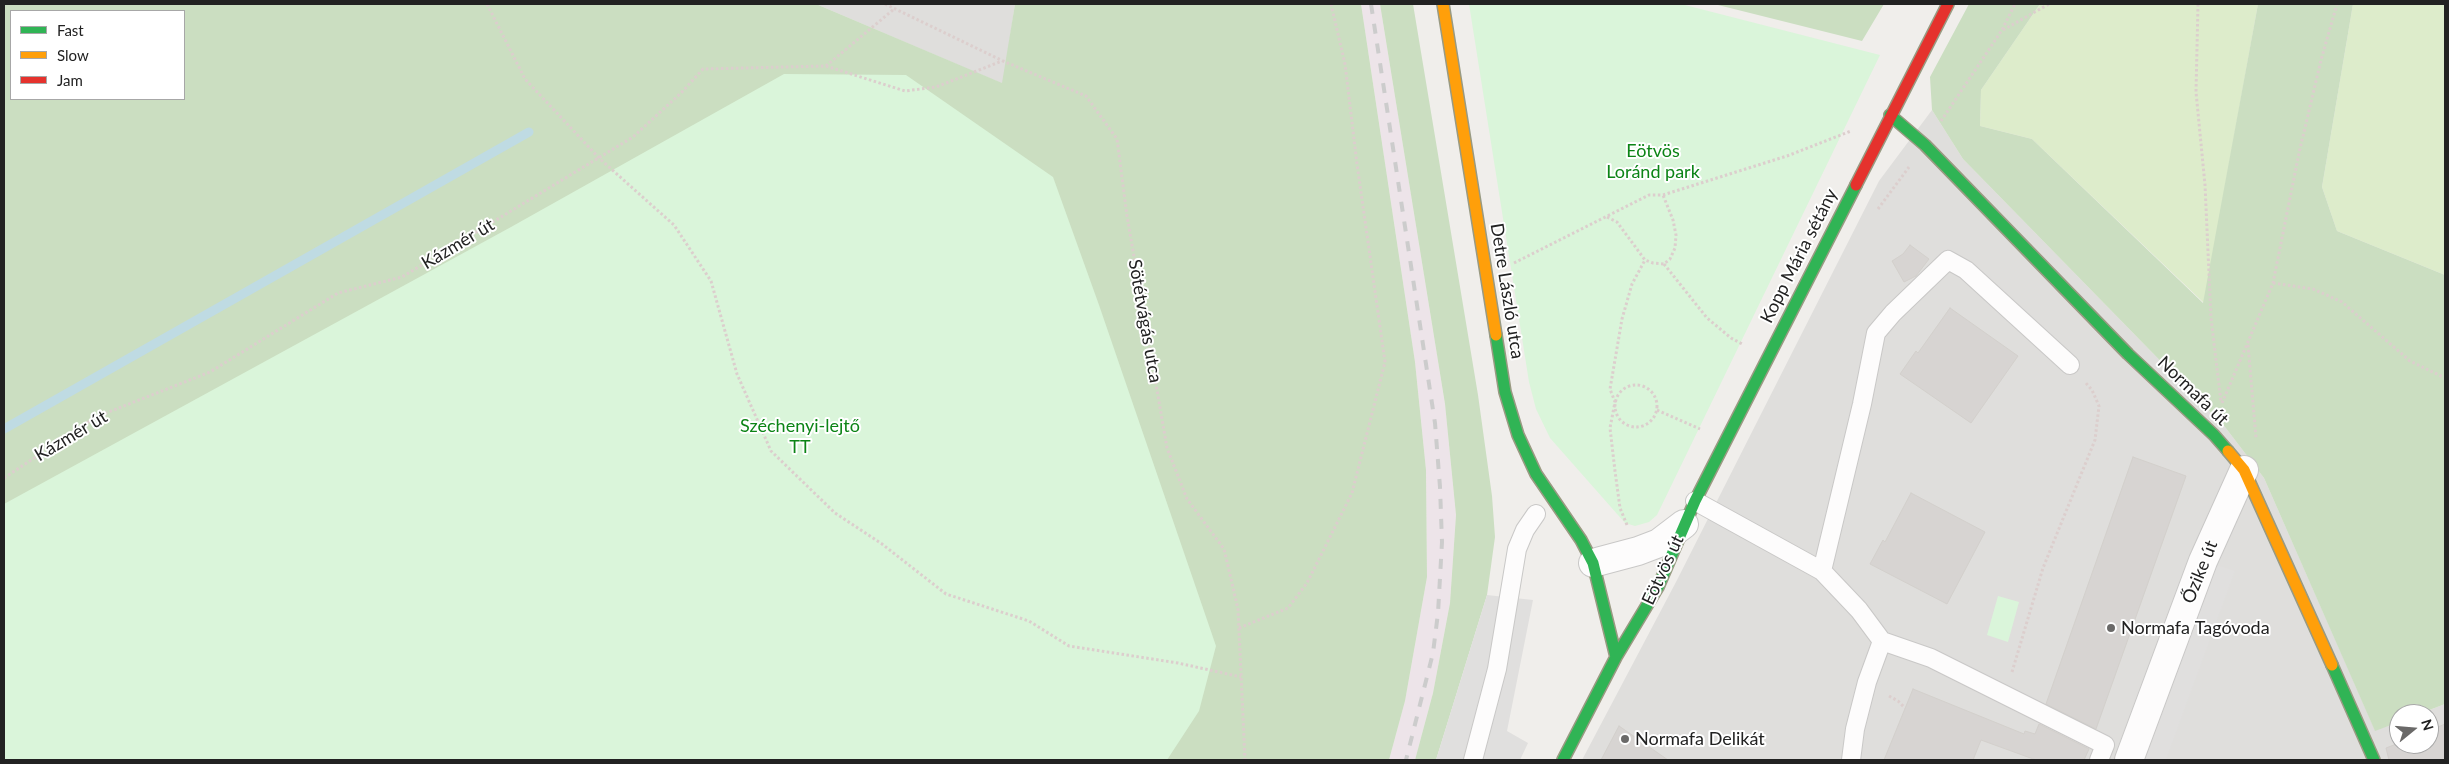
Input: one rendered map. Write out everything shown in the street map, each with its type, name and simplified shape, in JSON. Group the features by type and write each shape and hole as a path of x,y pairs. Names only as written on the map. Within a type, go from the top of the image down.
{"street":[{"name":"Detre László utca","path":"1444,4 1505,392 1518,435 1536,474 1581,540 1593,563"},
{"name":"Kopp Mária sétány","path":"1690,513 1890,115 1948,4"},
{"name":"Normafa út","path":"1890,115 1925,145 2128,354 2214,435 2244,470 2374,760"},
{"name":"Őzike út","path":"2129,760 2203,561 2244,470"},
{"name":"Eötvös út","path":"1593,563 1638,552 1659,543 1690,513"},
{"name":"Eötvös út","path":"1563,760 1616,657 1658,587 1690,513"},
{"path":"1593,563 1616,657"}],"lane":[{"path":"1822,571 1862,404 1876,333 1893,313 1948,260 1966,270 2070,365"},
{"path":"1690,513 1822,571 1859,610 1882,640 1931,658 2105,744 2099,760"},
{"path":"1473,760 1497,670 1517,549 1525,530 1536,514"},
{"path":"1851,760 1855,729 1867,682 1882,640"}],"path":[{"path":"486,4 525,79 600,159 674,225 711,281 738,374 771,451 835,513 882,544 946,594 1029,621 1069,646 1178,662 1241,677"},
{"name":"Sötétvágás utca","path":"885,4 1003,61 1086,96 1117,138 1127,216 1167,448 1187,499 1224,549 1238,609 1245,760"},
{"path":"1239,628 1288,608 1307,583 1352,493 1386,362 1356,164 1345,64 1331,4"},
{"path":"1925,145 2002,30 2015,4"},
{"path":"2002,30 2049,4"},
{"path":"2198,4 2196,92 2205,185 2211,318 2221,404 2273,283 2299,153 2337,4"},
{"path":"826,66 894,9"},
{"name":"Kázmér út","path":"4,478 96,417 210,372 338,293 402,277 600,159 633,137 681,93 703,69 826,66 905,91 936,88 1003,61"},
{"path":"1486,272 1505,268 1649,195 1663,195 1787,156 1890,115"},
{"path":"1607,217 1617,222 1646,260 1664,264 1670,259 1675,248 1676,235 1674,220 1663,195"},
{"path":"1638,552 1620,508 1610,428 1615,402 1622,390 1634,385 1640,385 1646,387 1656,397 1657,410 1654,417 1643,426 1629,426 1618,417 1615,402 1610,389 1622,319 1632,284 1646,260"},
{"path":"1664,264 1707,318 1731,338 1768,357"},
{"path":"2273,283 2313,289 2342,302 2410,361 2445,378"},
{"path":"2244,470 2250,464 2257,448 2248,344"},
{"path":"2011,675 2043,568 2095,440 2099,406 2092,390 2070,365"},
{"path":"1657,410 1725,441"}],"shaded area":[{"path":"816,4 1015,4 1003,84"},
{"path":"1361,4 1380,4 1445,404 1456,515 1450,603 1433,693 1415,760 1389,760 1405,701 1427,577 1426,470 1415,362"},
{"path":"1932,110 1963,159 2225,427 2264,478 2375,730 2389,725 2389,754 2439,754 2439,706 2445,704 2445,760 1582,760 1676,582 1879,181"},
{"path":"2203,561 2235,571 2166,760 2129,760"},
{"path":"1487,595 1533,600 1507,731 1528,743 1520,760 1436,760"}],"green space":[{"path":"4,4 816,4 1002,83 1015,4 1361,4 1415,362 1426,470 1427,577 1405,701 1389,760 4,760"},
{"path":"1380,4 1413,4 1478,395 1492,496 1495,537 1487,595 1436,760 1415,760 1433,693 1450,603 1456,515 1445,404"},
{"name":"Eötvös Loránd park","path":"1469,4 1681,4 1880,55 1657,515 1649,522 1635,526 1625,523 1550,438 1536,409 1529,382"},
{"path":"1714,4 1884,4 1862,41"},
{"path":"1969,4 2040,4 1981,90 1980,126 2032,139 2203,303 2258,4 2353,4 2322,187 2337,231 2445,275 2445,704 2439,706 2439,704 2389,704 2389,726 2375,731 2264,478 2225,427 1963,159 1932,110 1930,77"},
{"path":"2040,4 2258,4 2204,303 2032,139 1980,126 1981,90"},
{"path":"2353,4 2445,4 2445,275 2337,231 2322,187"},
{"name":"Széchenyi-lejtő TT","path":"784,74 906,75 1053,177 1216,646 1199,711 1167,760 4,760 4,504 511,227"},
{"path":"1998,596 2019,602 2008,642 1987,635"}],"building":[{"path":"1910,245 1929,259 1916,276 1904,282 1892,261 1903,254"},
{"path":"1950,308 2018,356 1971,423 1900,374 1916,351 1918,353"},
{"path":"2133,457 2186,476 2096,729 2046,704"},
{"path":"1911,493 1985,532 1947,604 1870,564 1883,540 1885,542"},
{"path":"1913,689 2024,734 2025,731 2035,734 2039,724 2089,749 2084,760 2036,760 1981,740 1973,760 1884,760"},
{"path":"2445,724 2445,760 2389,760 2386,748 2389,747 2389,754 2439,754 2439,727"},
{"name":"Normafa Delikát","path":"1619,726 1668,760 1601,760"}],"waterway":[{"path":"4,429 529,132"}],"railway":[{"path":"1371,4 1435,423 1440,487 1442,542 1438,613 1433,653 1406,760"}],"traffic: fast":[{"path":"1890,115 1925,145 2128,354 2214,435 2228,451"},
{"path":"1563,760 1616,657 1658,587 1695,501 1856,185"},
{"path":"1496,335 1505,392 1518,435 1536,474 1581,540 1593,563 1616,657"},
{"path":"2332,665 2374,760"}],"traffic: slow":[{"path":"1443,4 1496,335"},
{"path":"2228,451 2244,470 2332,665"}],"traffic: jam":[{"path":"1856,185 1948,4"}],"place":[{"name":"Normafa Tagóvoda","path":"2111,628"},
{"name":"Normafa Delikát","path":"1625,739"}]}
